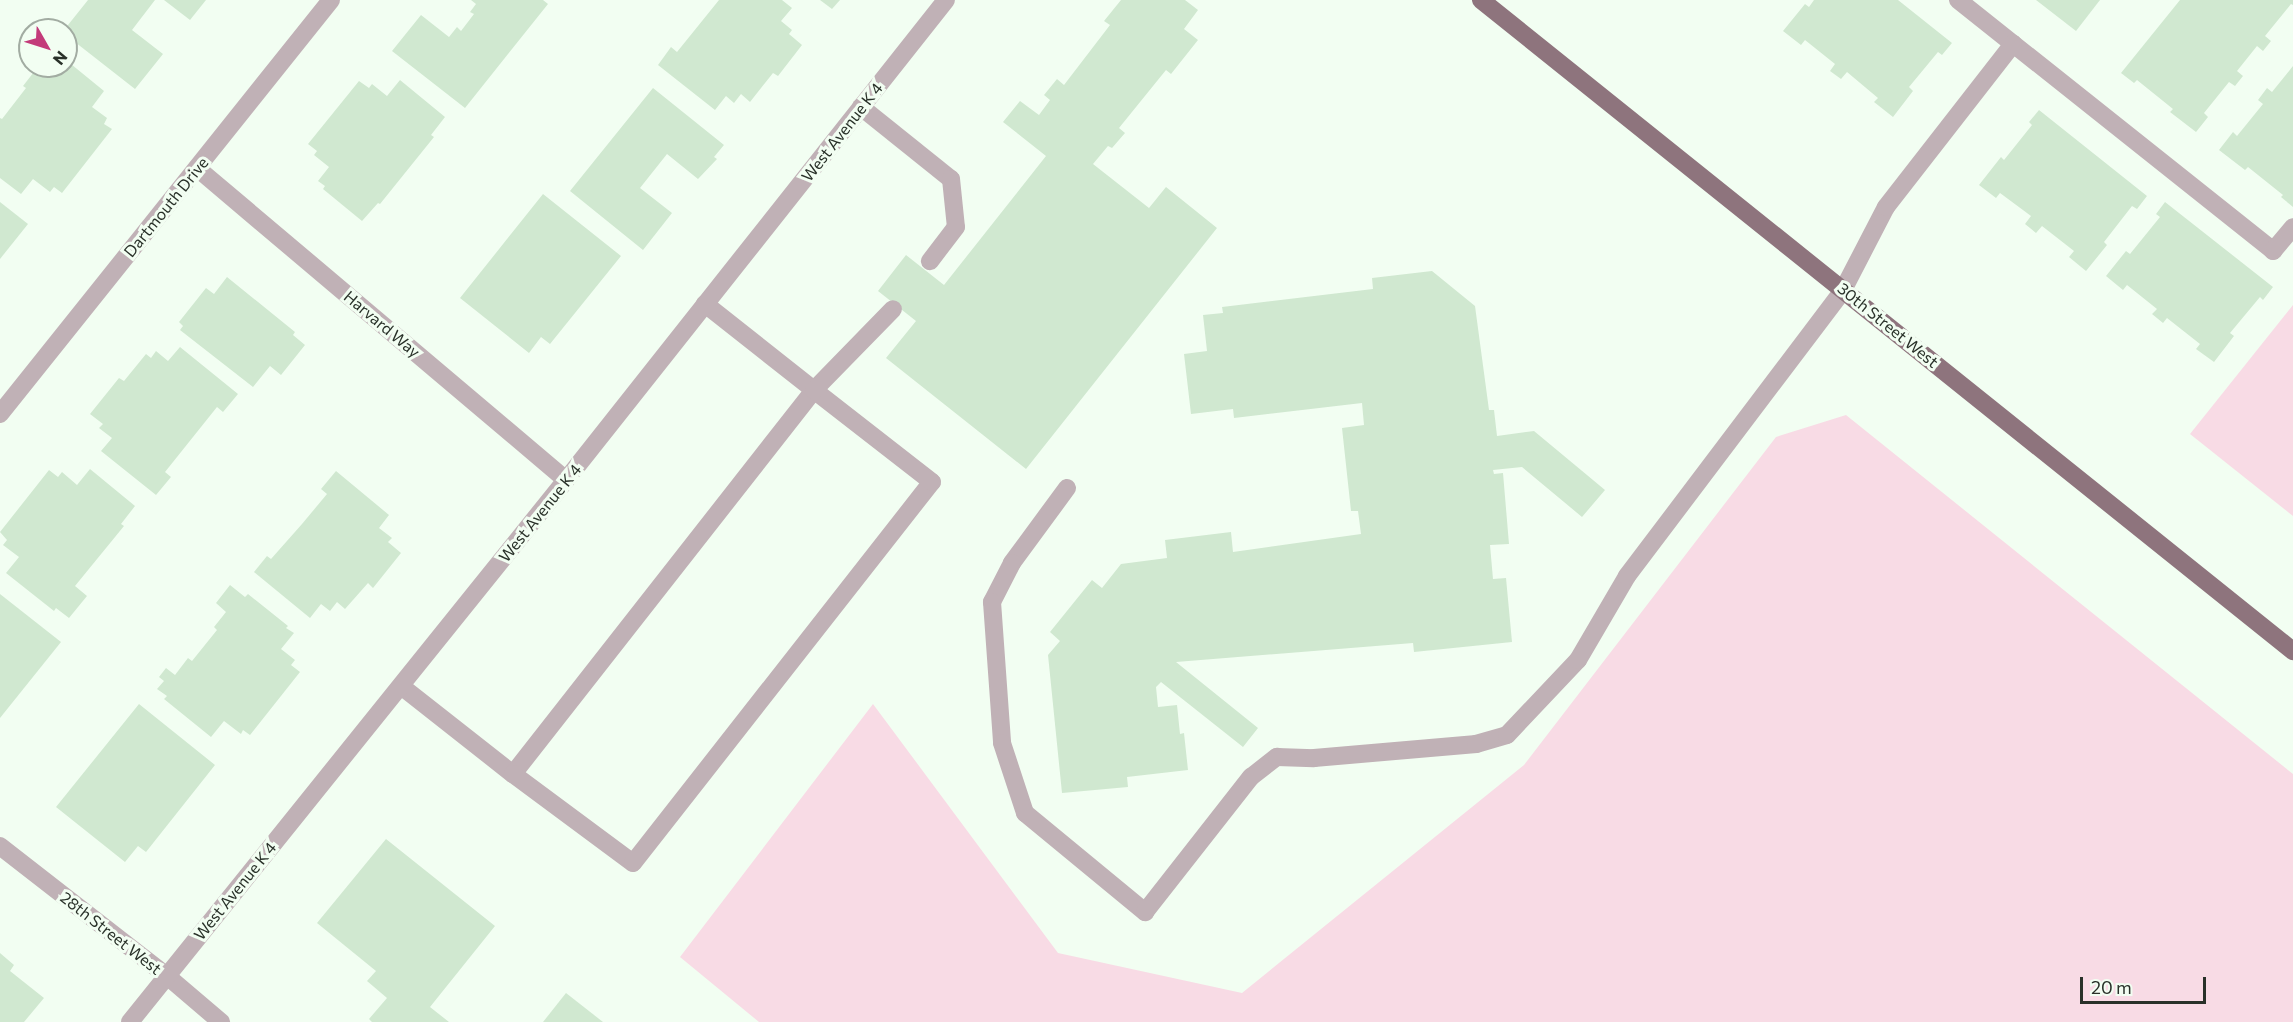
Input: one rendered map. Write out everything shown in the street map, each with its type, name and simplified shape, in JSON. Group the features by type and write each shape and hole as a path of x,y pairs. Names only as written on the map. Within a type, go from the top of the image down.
{"main road":[{"name":"30th Street West","path":"1481,0 2293,651"}],"street":[{"name":"Dartmouth Drive","path":"0,414 331,0"},
{"name":"West Avenue K 4","path":"130,1022 566,480 945,0"},
{"path":"1958,0 2272,251 2293,227"},
{"path":"1067,488 1012,563 992,602 1002,743 1025,813 1144,912 1251,777 1277,757 1314,758 1476,744 1508,735 1578,660 1627,576 1843,290 1886,207 2013,44"},
{"path":"861,108 951,179 956,227 930,261"},
{"name":"Harvard Way","path":"197,168 566,480"},
{"path":"401,686 513,774 633,863 932,482 705,304"},
{"path":"513,774 814,390 893,309"},
{"name":"28th Street West","path":"0,846 167,976 220,1022"}],"shaded area":[{"path":"2293,305 2293,516 2190,434"},
{"path":"1846,415 2293,774 2293,1022 759,1022 680,957 873,704 1058,953 1242,993 1524,765 1776,437"}],"building":[{"path":"88,0 155,0 132,30 163,54 135,89 78,44 78,18 74,18"},
{"path":"164,0 206,0 190,20"},
{"path":"471,0 543,0 548,4 465,108 392,51 421,15 449,37 457,27 461,31 474,14 470,12 476,4"},
{"path":"719,0 782,0 792,8 781,21 792,30 789,34 802,45 778,76 773,73 750,102 741,94 734,103 726,96 715,110 658,65 671,47 677,52"},
{"path":"820,0 840,0 832,9"},
{"path":"1121,0 1185,0 1198,10 1184,29 1198,40 1171,74 1166,70 1119,128 1125,133 1112,148 1108,146 1093,164 1149,208 1166,187 1217,228 1026,469 886,358 916,321 878,291 906,255 944,285 1046,156 1003,122 1020,101 1039,115 1050,100 1044,95 1057,79 1064,85 1110,25 1104,21"},
{"path":"1814,0 1898,0 1952,43 1942,55 1938,52 1909,87 1913,91 1893,117 1874,102 1878,98 1847,72 1841,79 1830,71 1835,64 1805,40 1801,45 1783,31 1805,4 1809,7"},
{"path":"2036,0 2100,0 2076,31"},
{"path":"2180,0 2293,0 2293,5 2291,4 2265,36 2271,41 2263,51 2257,46 2237,71 2243,76 2235,86 2229,82 2204,113 2208,117 2196,132 2170,112 2173,109 2137,80 2134,83 2121,73"},
{"path":"2293,66 2293,207 2281,197 2283,195 2248,167 2245,170 2219,150 2233,132 2237,136 2263,104 2258,100 2267,88 2272,92"},
{"path":"78,70 104,91 92,107 107,118 104,124 112,129 62,193 54,187 50,192 33,179 21,194 0,178 0,118 2,119 26,88 23,86 29,78 78,78"},
{"path":"400,80 445,117 431,135 434,137 380,204 378,203 362,221 323,189 325,186 318,181 329,167 314,155 317,151 308,144 359,81 369,88 372,84 387,96"},
{"path":"653,88 724,145 714,157 717,159 698,179 667,154 640,188 672,213 643,250 570,191"},
{"path":"2039,110 2147,196 2137,209 2132,206 2104,242 2107,245 2086,271 2069,257 2074,251 2042,226 2036,233 2025,224 2031,216 2000,193 1996,198 1979,185 2001,157 2004,160 2032,125 2029,122"},
{"path":"543,194 621,256 550,344 541,337 529,353 460,298"},
{"path":"0,202 28,224 0,259"},
{"path":"2165,202 2273,287 2263,300 2260,297 2230,333 2234,336 2214,362 2196,349 2200,344 2167,318 2163,323 2152,314 2157,309 2127,285 2123,290 2106,276 2126,251 2130,254 2160,217 2156,214"},
{"path":"1432,271 1475,306 1489,410 1494,410 1497,436 1534,431 1605,490 1582,517 1522,467 1493,470 1494,474 1503,473 1509,544 1490,545 1493,579 1506,578 1512,642 1414,652 1413,643 1176,662 1258,728 1243,747 1161,682 1156,687 1158,707 1177,705 1180,734 1184,733 1188,770 1127,777 1128,787 1062,793 1048,655 1060,641 1050,632 1092,580 1102,588 1121,564 1167,558 1165,540 1231,532 1233,552 1361,534 1358,511 1351,511 1342,428 1364,425 1362,403 1234,418 1233,409 1191,414 1184,354 1207,351 1203,315 1223,313 1222,307 1373,289 1372,278"},
{"path":"227,277 295,332 293,335 305,345 281,375 270,366 253,387 180,330 183,326 179,322 206,288 214,294"},
{"path":"180,347 238,394 223,412 217,407 165,472 171,477 156,495 101,451 112,438 99,428 103,424 90,414 119,378 124,381 146,354 151,358 156,351 168,361"},
{"path":"90,469 135,506 121,524 124,526 75,586 87,596 69,618 56,608 54,611 6,573 19,557 3,545 7,540 0,532 49,470 58,477 62,472 77,485"},
{"path":"336,471 389,515 379,528 392,538 388,542 401,553 373,588 368,583 345,609 337,602 330,611 321,604 310,618 254,572 267,556 271,559 327,494 321,489"},
{"path":"230,585 245,597 248,594 294,633 281,649 295,660 291,665 300,672 250,735 243,730 241,734 224,721 211,737 164,699 167,696 157,689 164,681 159,677 166,668 175,675 188,658 192,661 217,630 214,627 226,612 216,603"},
{"path":"0,594 61,642 0,718"},
{"path":"139,704 215,765 146,852 138,846 125,862 56,807"},
{"path":"386,839 495,926 430,1007 449,1022 372,1022 369,1019 387,998 367,981 376,971 317,923"},
{"path":"0,953 14,965 10,971 44,998 24,1022 0,1022"},
{"path":"566,993 603,1022 543,1022"}]}
